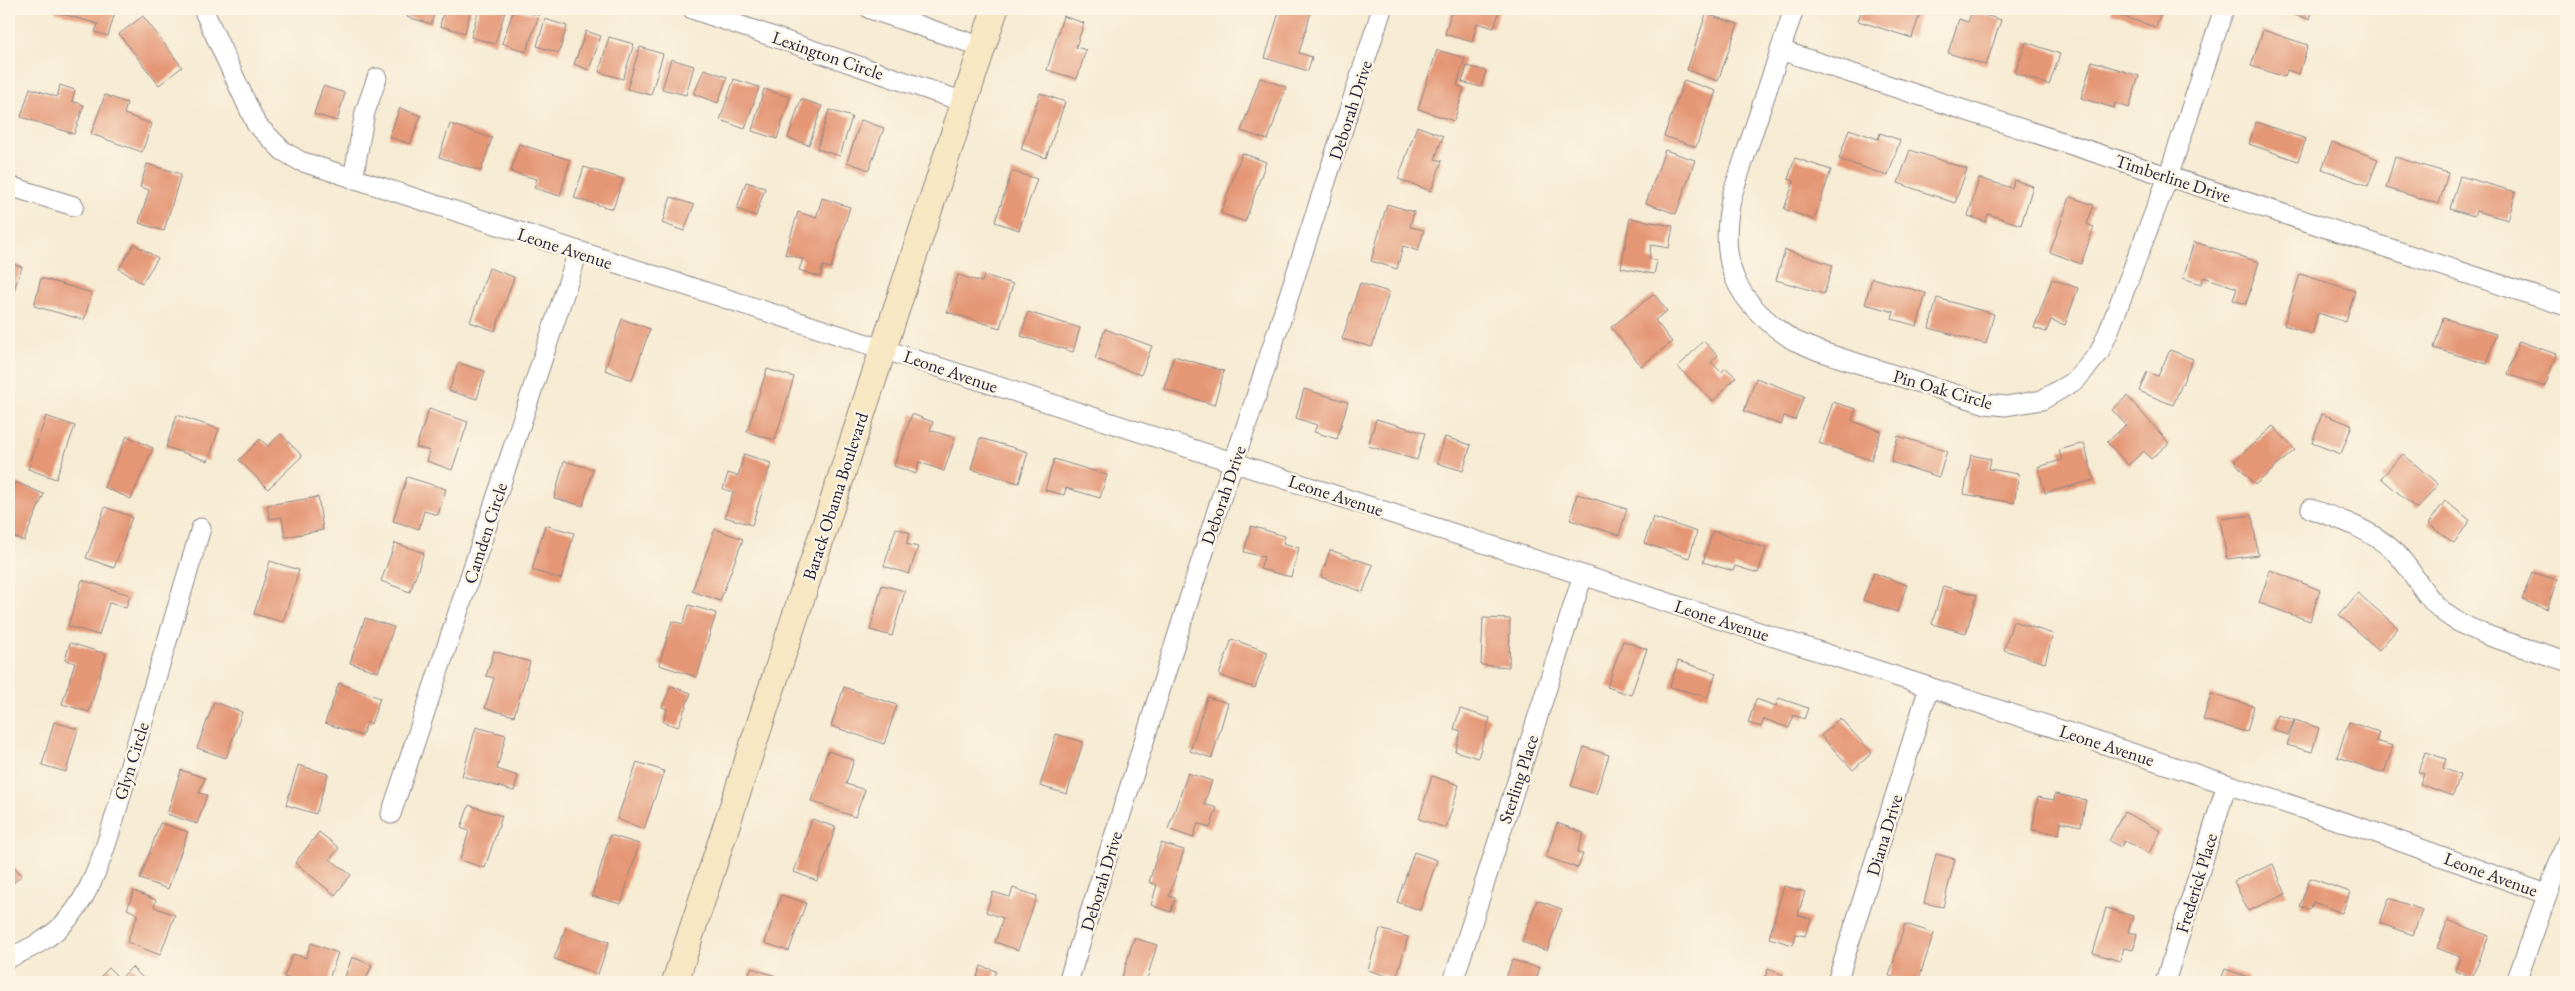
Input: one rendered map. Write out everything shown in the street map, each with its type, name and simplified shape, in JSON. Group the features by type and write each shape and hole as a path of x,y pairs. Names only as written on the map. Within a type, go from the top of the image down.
{"main road":[{"name":"Barack Obama Boulevard","path":"675,982 995,9"}],"street":[{"name":"Leone Avenue","path":"203,9 256,124 268,139 300,161 578,252 884,348 994,386 2227,784 2377,833 2546,894"},
{"name":"Lexington Circle","path":"692,9 964,102"},
{"path":"870,9 982,47"},
{"name":"Deborah Drive","path":"1068,982 1233,463 1382,9"},
{"name":"Pin Oak Circle","path":"1794,9 1732,195 1726,240 1729,262 1741,293 1770,325 1793,340 1819,351 1986,404 2006,406 2026,404 2059,392 2076,380 2099,353 2168,177 2224,9"},
{"name":"Timberline Drive","path":"1780,50 2566,306"},
{"path":"353,179 365,112 377,78"},
{"path":"9,186 74,206"},
{"name":"Camden Circle","path":"391,814 578,252"},
{"path":"2311,509 2369,533 2389,548 2446,614 2482,632 2566,661"},
{"name":"Glyn Circle","path":"9,958 47,940 69,919 93,877 114,816 201,528"},
{"name":"Sterling Place","path":"1453,982 1583,575"},
{"name":"Diana Drive","path":"1837,982 1929,687"},
{"name":"Frederick Place","path":"2165,982 2227,784"},
{"path":"2516,982 2546,894 2566,843"}],"building":[{"path":"56,9 116,9 108,36 95,32 98,24 55,12"},
{"path":"410,9 436,9 431,24 407,17"},
{"path":"444,9 471,9 465,33 440,26"},
{"path":"479,9 506,9 495,44 471,37"},
{"path":"514,9 539,15 526,52 502,43"},
{"path":"1280,9 1312,9 1299,53 1312,57 1308,71 1265,58"},
{"path":"1452,9 1500,9 1494,28 1477,23 1472,42 1445,34"},
{"path":"1862,9 1921,10 1912,38 1858,21"},
{"path":"2112,9 2162,9 2156,27 2111,13"},
{"path":"2274,9 2312,9 2309,19"},
{"path":"1972,11 2001,20 1986,65 1948,53 1959,19 1968,22"},
{"path":"1706,14 1738,24 1718,81 1687,70"},
{"path":"143,16 182,67 159,85 119,34"},
{"path":"1063,16 1084,23 1076,47 1086,50 1077,79 1047,70"},
{"path":"545,19 567,26 559,53 537,46"},
{"path":"2263,30 2308,45 2299,74 2287,70 2285,77 2251,66"},
{"path":"586,31 601,36 589,70 574,64"},
{"path":"609,37 634,44 623,79 599,72"},
{"path":"2026,42 2060,54 2049,85 2015,73"},
{"path":"640,47 663,54 651,95 627,89"},
{"path":"1437,50 1465,58 1457,85 1464,88 1454,121 1418,109"},
{"path":"671,59 694,66 686,95 662,89"},
{"path":"2092,61 2139,76 2129,108 2115,103 2114,108 2081,98"},
{"path":"1467,66 1486,71 1481,87 1462,82"},
{"path":"704,69 727,77 718,103 694,94"},
{"path":"1260,78 1286,87 1268,140 1241,131"},
{"path":"734,79 759,87 745,129 720,120"},
{"path":"1684,80 1716,91 1696,147 1664,136"},
{"path":"60,85 75,90 72,101 84,105 74,134 21,117 30,88 57,97"},
{"path":"323,86 345,93 337,121 314,114"},
{"path":"764,89 790,97 777,139 752,131"},
{"path":"1040,93 1065,102 1046,158 1021,149"},
{"path":"105,95 127,103 124,114 152,124 142,152 91,134"},
{"path":"801,99 822,106 809,145 788,138"},
{"path":"400,108 421,116 410,144 389,137"},
{"path":"829,110 852,117 840,156 817,149"},
{"path":"861,120 884,128 869,170 847,162"},
{"path":"2256,122 2306,139 2298,161 2249,144"},
{"path":"450,124 492,138 481,171 439,157"},
{"path":"1417,126 1443,136 1435,159 1442,161 1431,191 1398,179"},
{"path":"1849,129 1878,139 1880,133 1900,140 1888,176 1839,159"},
{"path":"2332,142 2378,159 2368,186 2322,169"},
{"path":"519,144 570,160 560,196 534,188 537,179 511,172"},
{"path":"1665,150 1695,160 1676,214 1646,203"},
{"path":"1910,150 1967,169 1955,203 1898,183"},
{"path":"1242,153 1266,162 1245,222 1221,213"},
{"path":"2395,157 2448,173 2439,204 2386,188"},
{"path":"1795,158 1831,170 1814,220 1784,209 1794,181 1788,179"},
{"path":"147,164 181,174 164,231 139,223 149,190 140,187"},
{"path":"584,167 623,179 613,209 574,198"},
{"path":"1012,171 1037,179 1019,230 995,222"},
{"path":"2460,176 2516,192 2508,220 2476,211 2474,216 2450,209"},
{"path":"1979,178 2012,188 2014,180 2033,186 2021,225 1988,214 1986,222 1968,216"},
{"path":"746,182 765,188 756,216 737,209"},
{"path":"671,197 694,205 684,231 662,223"},
{"path":"2070,197 2094,205 2087,224 2094,227 2081,264 2050,252"},
{"path":"822,198 850,207 831,268 823,266 820,277 799,270 803,259 785,254 798,212 816,218"},
{"path":"1387,204 1414,212 1410,227 1424,230 1418,251 1403,246 1397,269 1371,261"},
{"path":"1630,218 1673,226 1669,248 1651,245 1649,259 1657,261 1654,274 1621,268"},
{"path":"2194,242 2259,262 2246,304 2233,300 2237,288 2204,277 2201,284 2183,278"},
{"path":"134,244 158,258 142,283 119,269"},
{"path":"1785,250 1833,265 1824,294 1776,280"},
{"path":"9,262 22,267 9,304"},
{"path":"489,268 514,277 495,331 470,322"},
{"path":"2300,274 2355,291 2346,322 2318,313 2312,334 2284,325"},
{"path":"958,275 982,282 984,275 1013,284 1000,328 947,312"},
{"path":"41,278 92,293 84,320 34,306"},
{"path":"1872,278 1926,293 1917,326 1892,319 1894,312 1865,304"},
{"path":"2052,279 2078,288 2065,325 2051,320 2046,332 2034,328"},
{"path":"1360,283 1389,292 1372,347 1342,339"},
{"path":"1654,294 1667,311 1655,320 1672,342 1641,366 1611,327"},
{"path":"1937,298 1994,314 1986,344 1929,328"},
{"path":"1028,312 1080,328 1073,352 1021,336"},
{"path":"2443,318 2496,334 2487,364 2434,348"},
{"path":"622,319 650,329 632,380 605,370"},
{"path":"1105,329 1152,346 1141,375 1095,359"},
{"path":"1703,341 1718,355 1711,362 1721,372 1726,368 1736,377 1713,401 1678,367"},
{"path":"2519,341 2556,354 2545,387 2508,374"},
{"path":"2170,350 2193,359 2173,405 2139,391 2147,372 2158,376"},
{"path":"1174,356 1224,371 1214,405 1164,389"},
{"path":"458,363 485,371 477,399 449,391"},
{"path":"767,369 794,377 775,440 747,432"},
{"path":"1756,378 1804,396 1795,420 1784,416 1781,425 1744,411"},
{"path":"1304,389 1348,402 1337,439 1314,432 1317,425 1296,418"},
{"path":"2127,396 2169,443 2151,459 2144,451 2128,465 2107,442 2126,425 2112,410"},
{"path":"1833,402 1856,409 1852,421 1881,431 1871,460 1819,443"},
{"path":"429,409 468,422 452,470 427,461 430,451 416,447"},
{"path":"912,414 933,422 930,430 955,438 944,471 919,462 916,474 894,466"},
{"path":"2322,414 2352,425 2341,454 2312,443"},
{"path":"177,415 219,429 208,461 166,447"},
{"path":"46,416 75,426 56,479 28,469"},
{"path":"1376,419 1425,433 1417,460 1368,446"},
{"path":"2273,426 2295,450 2255,485 2234,461"},
{"path":"281,434 302,456 268,489 239,460 260,439 268,446"},
{"path":"127,436 153,448 131,499 104,487"},
{"path":"1898,436 1947,451 1939,477 1891,462"},
{"path":"1445,437 1471,445 1463,471 1437,463"},
{"path":"980,438 1028,452 1019,483 971,469"},
{"path":"2084,443 2094,480 2045,493 2038,467 2062,460 2059,450"},
{"path":"744,454 771,463 752,525 725,517 733,492 723,489 728,473 738,476"},
{"path":"2403,454 2438,484 2417,509 2381,478"},
{"path":"1971,455 1991,459 1989,469 2019,474 2014,503 1964,494"},
{"path":"1054,459 1107,475 1100,498 1066,488 1064,495 1045,490"},
{"path":"564,461 593,469 583,506 554,498"},
{"path":"407,477 446,489 438,515 424,511 419,529 393,521"},
{"path":"15,482 44,494 24,541 9,535 9,497"},
{"path":"1577,494 1627,509 1619,535 1570,520"},
{"path":"318,497 323,530 285,537 282,517 270,519 267,505"},
{"path":"2445,501 2470,520 2454,543 2428,524"},
{"path":"105,507 132,517 114,568 86,558"},
{"path":"2252,515 2258,555 2227,559 2220,519"},
{"path":"1653,517 1697,532 1689,558 1644,543"},
{"path":"545,525 574,533 561,579 532,570"},
{"path":"1251,526 1285,536 1283,543 1299,548 1291,577 1260,569 1264,557 1244,552"},
{"path":"896,528 910,533 906,544 918,547 909,574 884,566"},
{"path":"715,529 743,539 720,601 692,591"},
{"path":"1713,531 1766,548 1758,573 1735,566 1733,571 1703,562"},
{"path":"395,543 424,553 410,592 381,581"},
{"path":"1330,550 1373,565 1363,592 1321,577"},
{"path":"270,561 299,570 283,622 254,614"},
{"path":"2270,570 2320,590 2310,621 2259,603"},
{"path":"2532,572 2557,580 2547,609 2522,600"},
{"path":"1874,573 1907,585 1897,612 1863,600"},
{"path":"82,580 130,595 126,608 109,603 99,635 68,626"},
{"path":"882,585 905,591 892,636 870,630"},
{"path":"1943,586 1977,595 1966,633 1932,624"},
{"path":"2358,593 2398,628 2379,650 2339,615"},
{"path":"689,605 716,613 697,677 659,665 672,621 683,624"},
{"path":"365,618 394,627 378,672 350,663"},
{"path":"1483,618 1510,619 1509,667 1481,665"},
{"path":"2013,621 2053,634 2045,663 2004,650"},
{"path":"1232,639 1268,652 1255,688 1219,675"},
{"path":"1623,641 1647,649 1631,695 1607,687"},
{"path":"70,643 106,654 89,712 62,704 75,663 65,660"},
{"path":"494,651 530,662 514,716 485,708 494,678 486,676"},
{"path":"1678,661 1716,673 1708,697 1670,687"},
{"path":"339,683 380,698 371,724 367,722 362,736 325,723"},
{"path":"671,686 691,693 678,727 663,722 667,709 662,707"},
{"path":"844,687 897,705 884,744 831,726"},
{"path":"2211,694 2254,706 2247,732 2203,720"},
{"path":"1207,697 1228,703 1212,758 1190,751"},
{"path":"1779,698 1808,708 1804,719 1794,715 1789,728 1764,719 1761,727 1748,723 1756,699 1776,706"},
{"path":"214,702 242,712 226,758 197,748"},
{"path":"1460,709 1490,718 1478,758 1455,751 1461,731 1454,729"},
{"path":"2278,715 2294,720 2288,735 2273,729"},
{"path":"1840,718 1872,753 1853,770 1821,736"},
{"path":"2295,720 2319,728 2312,752 2287,745"},
{"path":"54,722 78,729 66,772 42,765"},
{"path":"2349,722 2379,732 2376,741 2393,746 2384,773 2337,757"},
{"path":"476,727 506,735 497,769 518,776 514,791 462,776"},
{"path":"1056,734 1083,742 1067,794 1040,786"},
{"path":"1584,747 1609,755 1596,794 1571,786"},
{"path":"828,751 854,760 846,784 865,790 855,817 811,801"},
{"path":"2425,752 2446,759 2443,768 2460,775 2453,796 2420,784 2424,774 2418,772"},
{"path":"637,762 664,771 644,829 617,819"},
{"path":"298,765 328,774 316,814 286,805"},
{"path":"181,770 205,778 199,793 207,795 197,824 167,814"},
{"path":"1188,773 1212,781 1204,804 1217,808 1210,828 1198,823 1193,838 1168,829"},
{"path":"1432,776 1459,785 1446,828 1419,819"},
{"path":"2055,794 2086,800 2081,826 2061,822 2059,834 2032,830 2038,797 2054,800"},
{"path":"469,805 502,816 485,868 460,860 469,831 461,828"},
{"path":"2124,812 2161,831 2149,853 2124,841 2121,847 2109,841"},
{"path":"812,819 836,827 817,881 794,872"},
{"path":"160,823 188,832 168,889 140,879"},
{"path":"1557,823 1584,833 1577,853 1583,854 1578,868 1546,857"},
{"path":"319,832 339,848 330,859 351,875 335,895 295,863"},
{"path":"610,835 639,844 621,904 592,896"},
{"path":"1161,843 1184,850 1169,896 1175,898 1171,912 1151,905 1157,885 1149,882"},
{"path":"1414,852 1437,860 1420,910 1397,902"},
{"path":"1936,854 1955,859 1943,907 1924,903"},
{"path":"9,862 22,875 9,887"},
{"path":"2273,864 2286,894 2248,911 2234,881"},
{"path":"2310,878 2350,892 2342,913 2313,902 2310,910 2300,906"},
{"path":"1784,886 1805,892 1798,915 1811,919 1805,936 1796,934 1793,945 1769,938"},
{"path":"1013,888 1037,896 1018,950 995,942 1003,918 986,912 993,892 1010,897"},
{"path":"134,891 156,900 154,907 175,915 160,955 127,942 138,914 127,909"},
{"path":"781,895 806,903 789,951 765,943"},
{"path":"2389,898 2422,910 2413,935 2380,923"},
{"path":"1537,900 1562,909 1547,951 1522,942"},
{"path":"2106,908 2133,916 2128,932 2137,934 2133,950 2124,948 2120,961 2093,953"},
{"path":"2448,920 2489,936 2472,978 2455,971 2460,957 2437,948"},
{"path":"1905,924 1934,933 1918,982 1909,982 1889,976"},
{"path":"566,927 609,942 598,974 554,959"},
{"path":"1380,929 1408,937 1396,979 1368,970"},
{"path":"1134,938 1157,945 1146,982 1121,981"},
{"path":"311,943 338,953 328,982 299,982 284,977 293,954 306,958"},
{"path":"352,957 372,965 365,982 343,982"},
{"path":"1512,960 1540,968 1535,982 1505,982"},
{"path":"981,966 996,971 992,982 975,982"},
{"path":"132,967 147,982 95,982 109,968 120,979"},
{"path":"751,968 776,976 775,982 746,982"},
{"path":"1768,969 1783,975 1780,982 1763,982"},
{"path":"2225,969 2248,977 2246,982 2220,982"}]}
